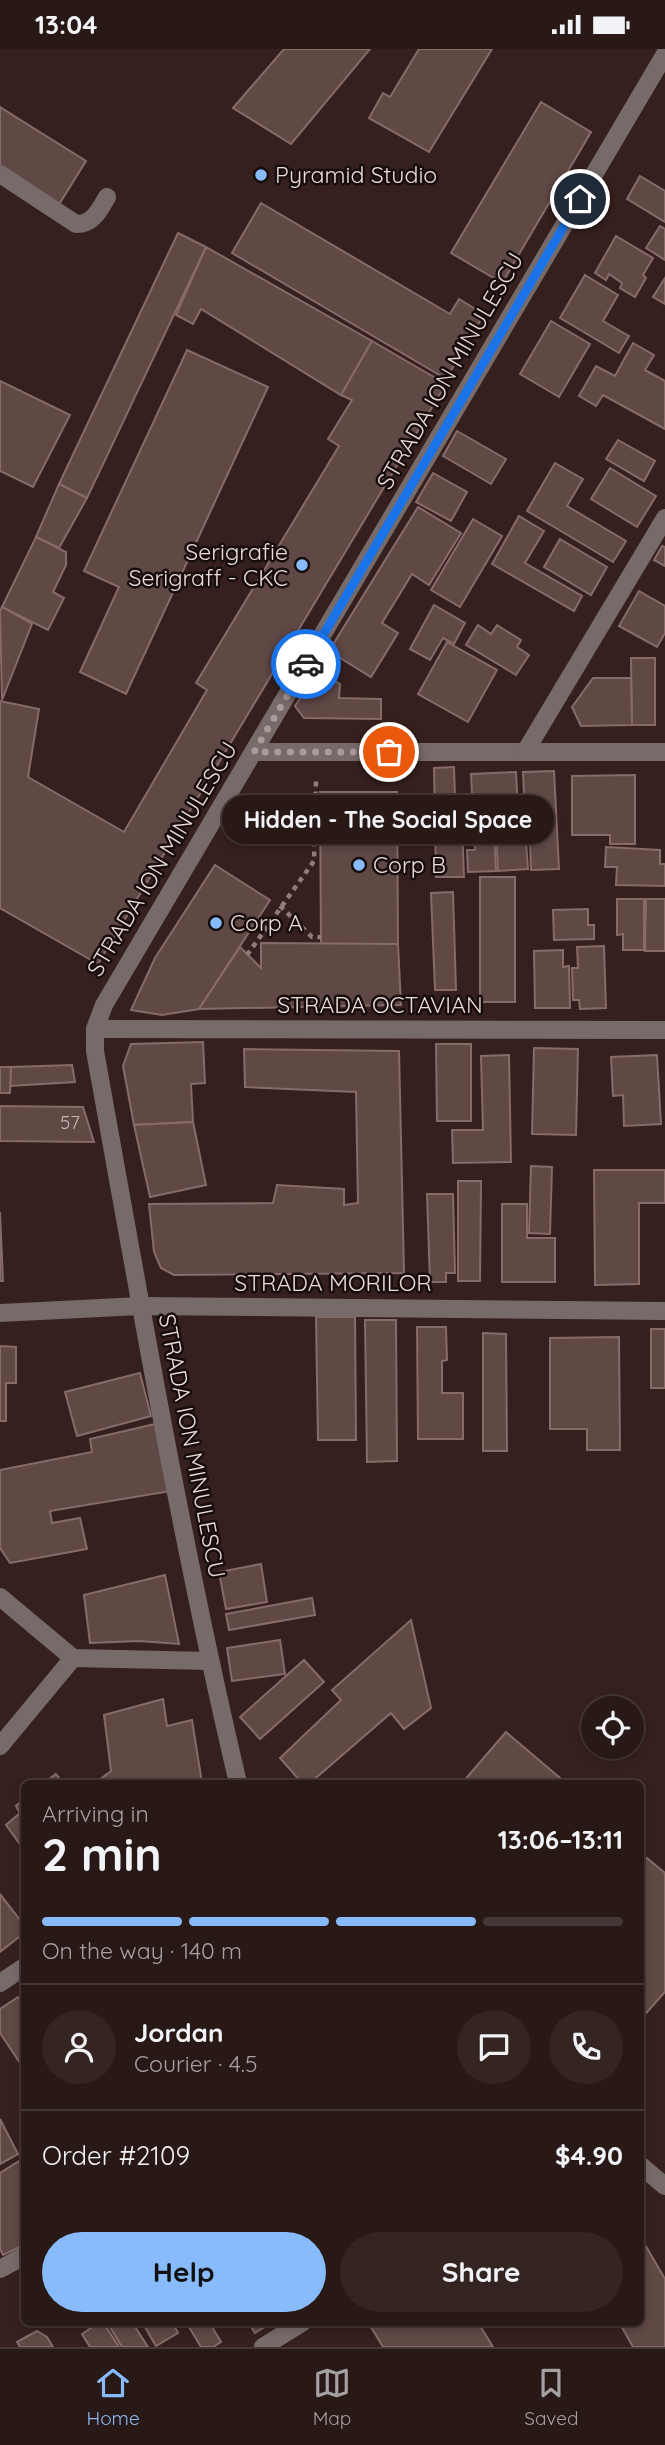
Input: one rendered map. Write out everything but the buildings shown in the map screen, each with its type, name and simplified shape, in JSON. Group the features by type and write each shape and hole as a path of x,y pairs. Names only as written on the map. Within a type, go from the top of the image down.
{"street":[{"name":"STRADA ION MINULESCU","path":"236,1780 209,1661 140,1306 95,1051 96,1029 104,1005 665,54"},
{"path":"0,174 76,224 86,224 96,216 107,197"},
{"path":"525,752 665,518"},
{"path":"254,752 665,752"},
{"name":"STRADA OCTAVIAN","path":"96,1029 665,1030"},
{"name":"STRADA MORILOR","path":"0,1313 140,1306 665,1311"},
{"path":"0,1597 74,1658 209,1661"},
{"path":"0,1746 74,1658"},
{"path":"0,1983 21,1969"},
{"path":"644,2168 665,2186"},
{"path":"0,2269 21,2258"},
{"path":"263,2347 297,2326"}],"path":[{"path":"247,955 314,861 316,780"},
{"path":"280,906 312,937 321,937"}],"way so far":[{"path":"306,664 254,752 389,752"}],"place":[{"name":"Pyramid Studio","path":"261,175"},
{"name":"Serigrafie Serigraff - CKC","path":"302,565"},
{"name":"Hidden - The Social Space","path":"389,752"},
{"name":"Corp B","path":"359,865"},
{"name":"Corp A","path":"216,923"}],"route":[{"path":"306,664 580,199"}]}
